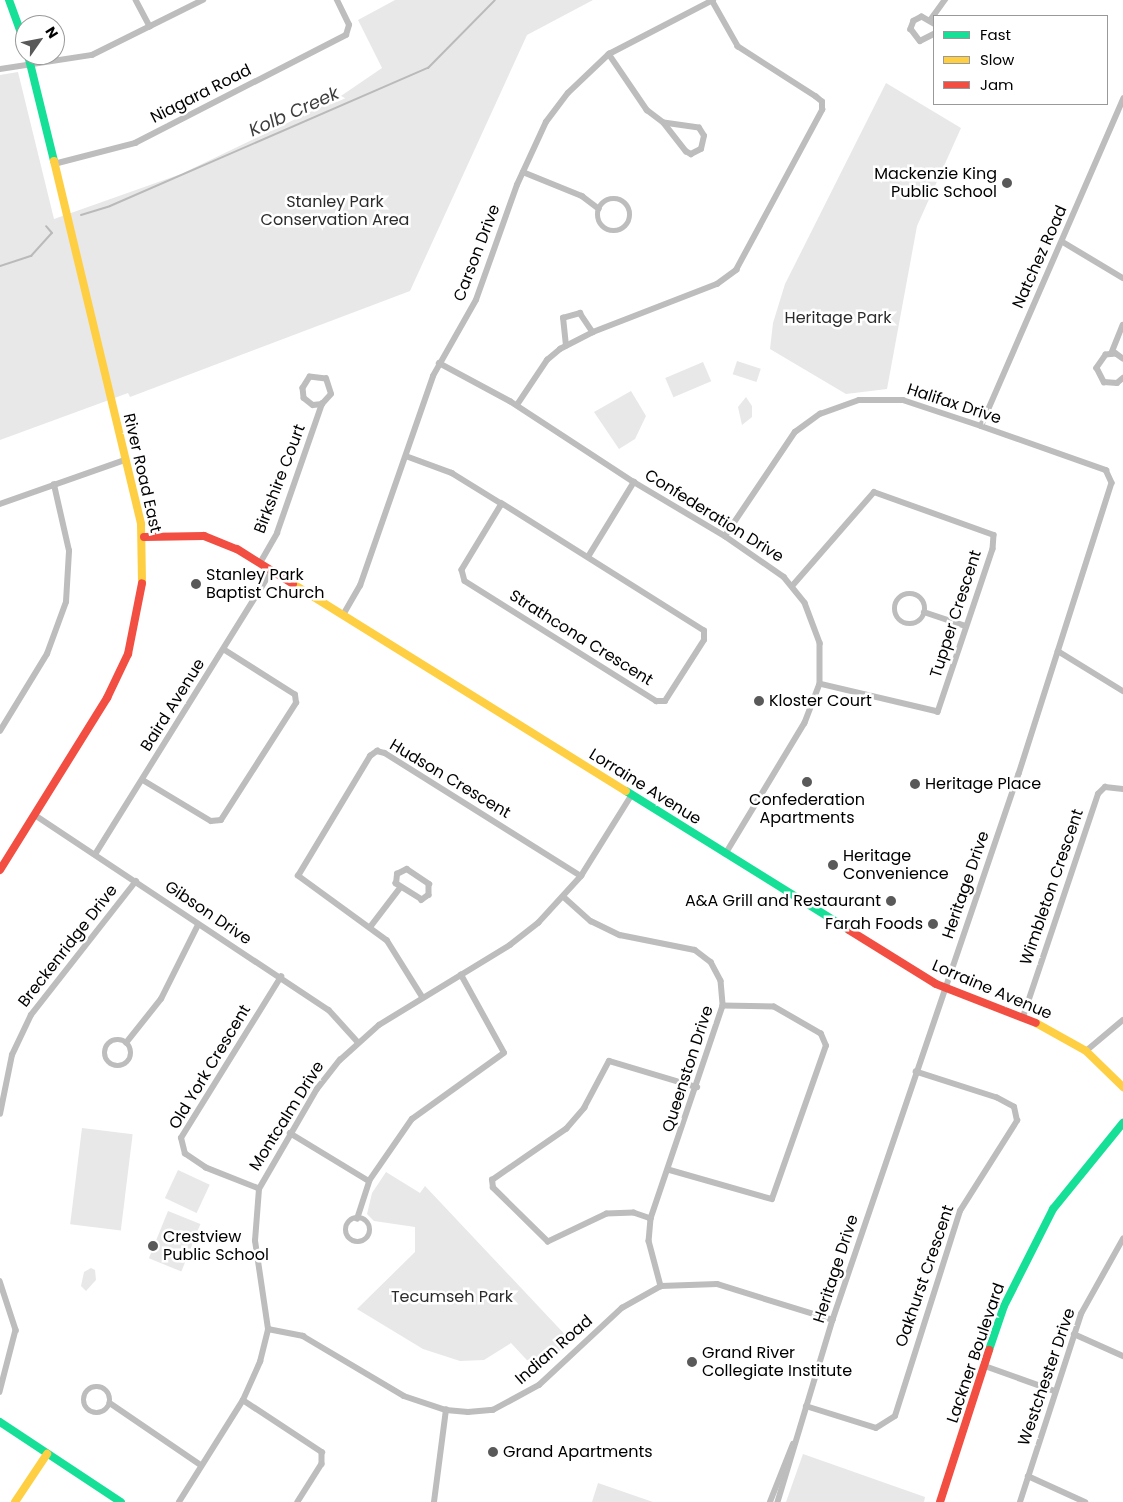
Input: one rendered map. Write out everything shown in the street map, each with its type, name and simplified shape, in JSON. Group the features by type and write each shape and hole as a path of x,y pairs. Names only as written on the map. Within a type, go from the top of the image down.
{"street":[{"path":"9,0 15,16"},
{"path":"136,0 150,26"},
{"path":"65,59 92,55 204,0"},
{"name":"Niagara Road","path":"54,164 135,143 346,35 349,28 337,0"},
{"path":"517,405 547,360 566,346 592,332 717,284 736,270 822,110 822,102 816,97 738,47 713,0"},
{"name":"Carson Drive","path":"342,615 360,586 439,363 476,300 523,172 551,115 587,73 609,54 713,0"},
{"path":"936,15 945,0"},
{"path":"932,22 918,18 911,29 920,40 933,34"},
{"path":"609,54 647,110 664,123 686,151 691,154 702,149 704,136 699,128 664,123"},
{"path":"0,69 24,65"},
{"name":"River Road East","path":"0,870 107,698 128,654 141,602 144,538 30,65"},
{"name":"Natchez Road","path":"981,426 1063,242 1123,99"},
{"path":"523,172 582,196 599,209"},
{"path":"607,200 620,200 628,208 630,220 622,230 609,231 599,222 599,209 607,200"},
{"path":"1063,242 1123,278"},
{"path":"566,346 563,318 580,313 592,332"},
{"path":"1123,324 1110,354 1099,361 1098,375 1110,384 1123,378"},
{"path":"1110,354 1123,359"},
{"name":"Confederation Drive","path":"439,363 517,405 634,482 725,536 793,586 805,603 820,643 820,684 805,723 726,854"},
{"name":"Birkshire Court","path":"260,562 277,533 322,404 332,394 330,384 321,376 310,378 303,388 304,398 313,405 322,404"},
{"name":"Halifax Drive","path":"725,536 783,446 807,422 839,406 874,398 903,400 1106,470 1110,476"},
{"name":"Strathcona Crescent","path":"406,456 452,473 588,557 704,631 704,640 668,698 661,703 465,581 462,570 502,504"},
{"path":"0,504 125,460"},
{"name":"Heritage Drive","path":"778,1502 833,1320 1058,651 1112,483 1110,476"},
{"path":"588,557 634,482"},
{"path":"0,731 47,654 66,602 69,551 54,485"},
{"name":"Tupper Crescent","path":"793,586 869,494 879,492 994,535 938,712 820,684"},
{"name":"Lorraine Avenue","path":"144,538 204,536 219,540 260,562 631,796 944,988 1055,1031 1086,1051 1123,1087"},
{"name":"Baird Avenue","path":"96,853 272,570"},
{"path":"924,612 919,620 908,623 898,618 896,604 906,594 916,595 924,612 966,626"},
{"path":"143,780 211,821 221,820 293,707 295,695 224,650"},
{"path":"1058,651 1123,691"},
{"name":"Hudson Crescent","path":"422,997 387,941 370,926 298,876 370,756 377,751 581,876"},
{"name":"Wimbleton Crescent","path":"1023,1017 1098,794 1105,787 1123,789"},
{"name":"Montcalm Drive","path":"178,1502 243,1400 260,1362 268,1329 255,1241 258,1188 317,1089 358,1042 422,997 510,945 564,897 581,876 631,796"},
{"name":"Gibson Drive","path":"35,815 96,853 198,925 281,977 329,1010 358,1042"},
{"path":"407,869 428,884 430,890 422,900 400,888 396,884 397,874 407,869"},
{"name":"Breckenridge Drive","path":"0,1114 12,1055 31,1015 136,881"},
{"path":"370,926 400,888"},
{"name":"Queenston Drive","path":"564,897 591,921 620,935 685,947 702,954 720,981 723,1006 670,1170 651,1219 650,1241 662,1286"},
{"path":"126,1043 161,999 198,925"},
{"path":"357,1219 366,1223 369,1230 363,1240 355,1242 346,1230 348,1224 357,1219 369,1181 412,1119 504,1053 461,975"},
{"name":"Old York Crescent","path":"258,1188 206,1168 185,1154 182,1138 281,977"},
{"path":"670,1170 772,1199 826,1046 821,1034 774,1007 723,1006"},
{"path":"1086,1051 1123,1020"},
{"path":"117,1040 126,1043 131,1052 130,1060 124,1065 113,1065 106,1058 108,1046 117,1040"},
{"path":"651,1219 634,1214 607,1214 548,1242 493,1188 492,1180 566,1129 584,1108 609,1061 697,1087"},
{"name":"Oakhurst Crescent","path":"806,1406 876,1428 895,1416 960,1211 1017,1121 1014,1107 997,1098 916,1072"},
{"name":"Lackner Boulevard","path":"940,1502 1004,1306 1053,1209 1123,1123"},
{"path":"290,1133 369,1181"},
{"name":"Westchester Drive","path":"1020,1502 1074,1334 1123,1239"},
{"path":"0,1281 16,1330 0,1392"},
{"name":"Indian Road","path":"268,1329 303,1336 404,1396 446,1410 492,1410 518,1398 539,1385 622,1308 662,1286 717,1284 833,1320"},
{"path":"1074,1334 1123,1356"},
{"path":"985,1366 1055,1392"},
{"path":"110,1403 104,1411 96,1413 86,1408 84,1398 91,1388 98,1387 109,1394 110,1403 201,1465"},
{"path":"243,1400 317,1446 322,1452 322,1464 298,1502"},
{"path":"434,1502 446,1410"},
{"path":"0,1422 121,1502"},
{"name":"Heritage Drive","path":"770,1502 794,1444"},
{"path":"15,1502 47,1454"},
{"path":"1028,1476 1085,1502"}],"green space":[{"name":"Stanley Park Conservation Area","path":"395,0 593,0 527,35 410,291 130,397 128,393 0,440 0,75 18,72 54,219 181,174 335,100 382,68 358,20"},
{"name":"Heritage Park","path":"886,83 961,128 917,226 887,389 846,394 770,349 773,323 785,284"},
{"path":"737,361 761,369 756,382 733,374"},
{"path":"703,362 711,381 673,397 665,378"},
{"path":"631,391 646,416 635,439 619,449 594,412"},
{"path":"746,397 752,406 752,417 742,425 738,407"},
{"path":"82,1128 133,1134 121,1230 70,1224"},
{"path":"178,1170 210,1185 197,1213 165,1198"},
{"name":"Tecumseh Park","path":"386,1172 420,1193 425,1186 571,1341 537,1371 511,1343 484,1360 460,1361 423,1349 357,1309 415,1252 415,1227 374,1221 367,1214 372,1193"},
{"path":"168,1211 200,1224 181,1271 149,1258"},
{"path":"91,1268 95,1270 96,1280 86,1291 81,1286 84,1272"},
{"path":"803,1454 925,1497 924,1502 786,1502"},
{"path":"598,1483 653,1502 592,1502"}],"waterway":[{"name":"Kolb Creek","path":"81,215 110,206 428,68 495,0"},
{"name":"Kolb Creek","path":"0,266 31,256 52,233 46,226"}],"traffic: fast":[{"path":"9,0 15,16"},
{"path":"30,65 54,161"},
{"path":"626,791 849,930"},
{"path":"989,1350 1004,1306 1053,1209 1123,1123"},
{"path":"0,1422 121,1502"}],"traffic: slow":[{"path":"54,161 141,524 142,583"},
{"path":"293,584 626,791"},
{"path":"1036,1023 1086,1051 1123,1087"},
{"path":"15,1502 47,1454"}],"traffic: jam":[{"path":"144,537 204,536 237,549 293,584"},
{"path":"0,870 107,698 128,654 142,583"},
{"path":"849,930 936,984 1036,1023"},
{"path":"940,1502 989,1350"}],"place":[{"name":"Mackenzie King Public School","path":"1007,183"},
{"name":"Stanley Park Baptist Church","path":"196,584"},
{"name":"Kloster Court","path":"759,701"},
{"name":"Confederation Apartments","path":"807,782"},
{"name":"Heritage Place","path":"915,784"},
{"name":"Heritage Convenience","path":"833,865"},
{"name":"A&A Grill and Restaurant","path":"891,901"},
{"name":"Farah Foods","path":"933,924"},
{"name":"Crestview Public School","path":"153,1246"},
{"name":"Grand River Collegiate Institute","path":"692,1362"},
{"name":"Grand Apartments","path":"493,1452"}]}
